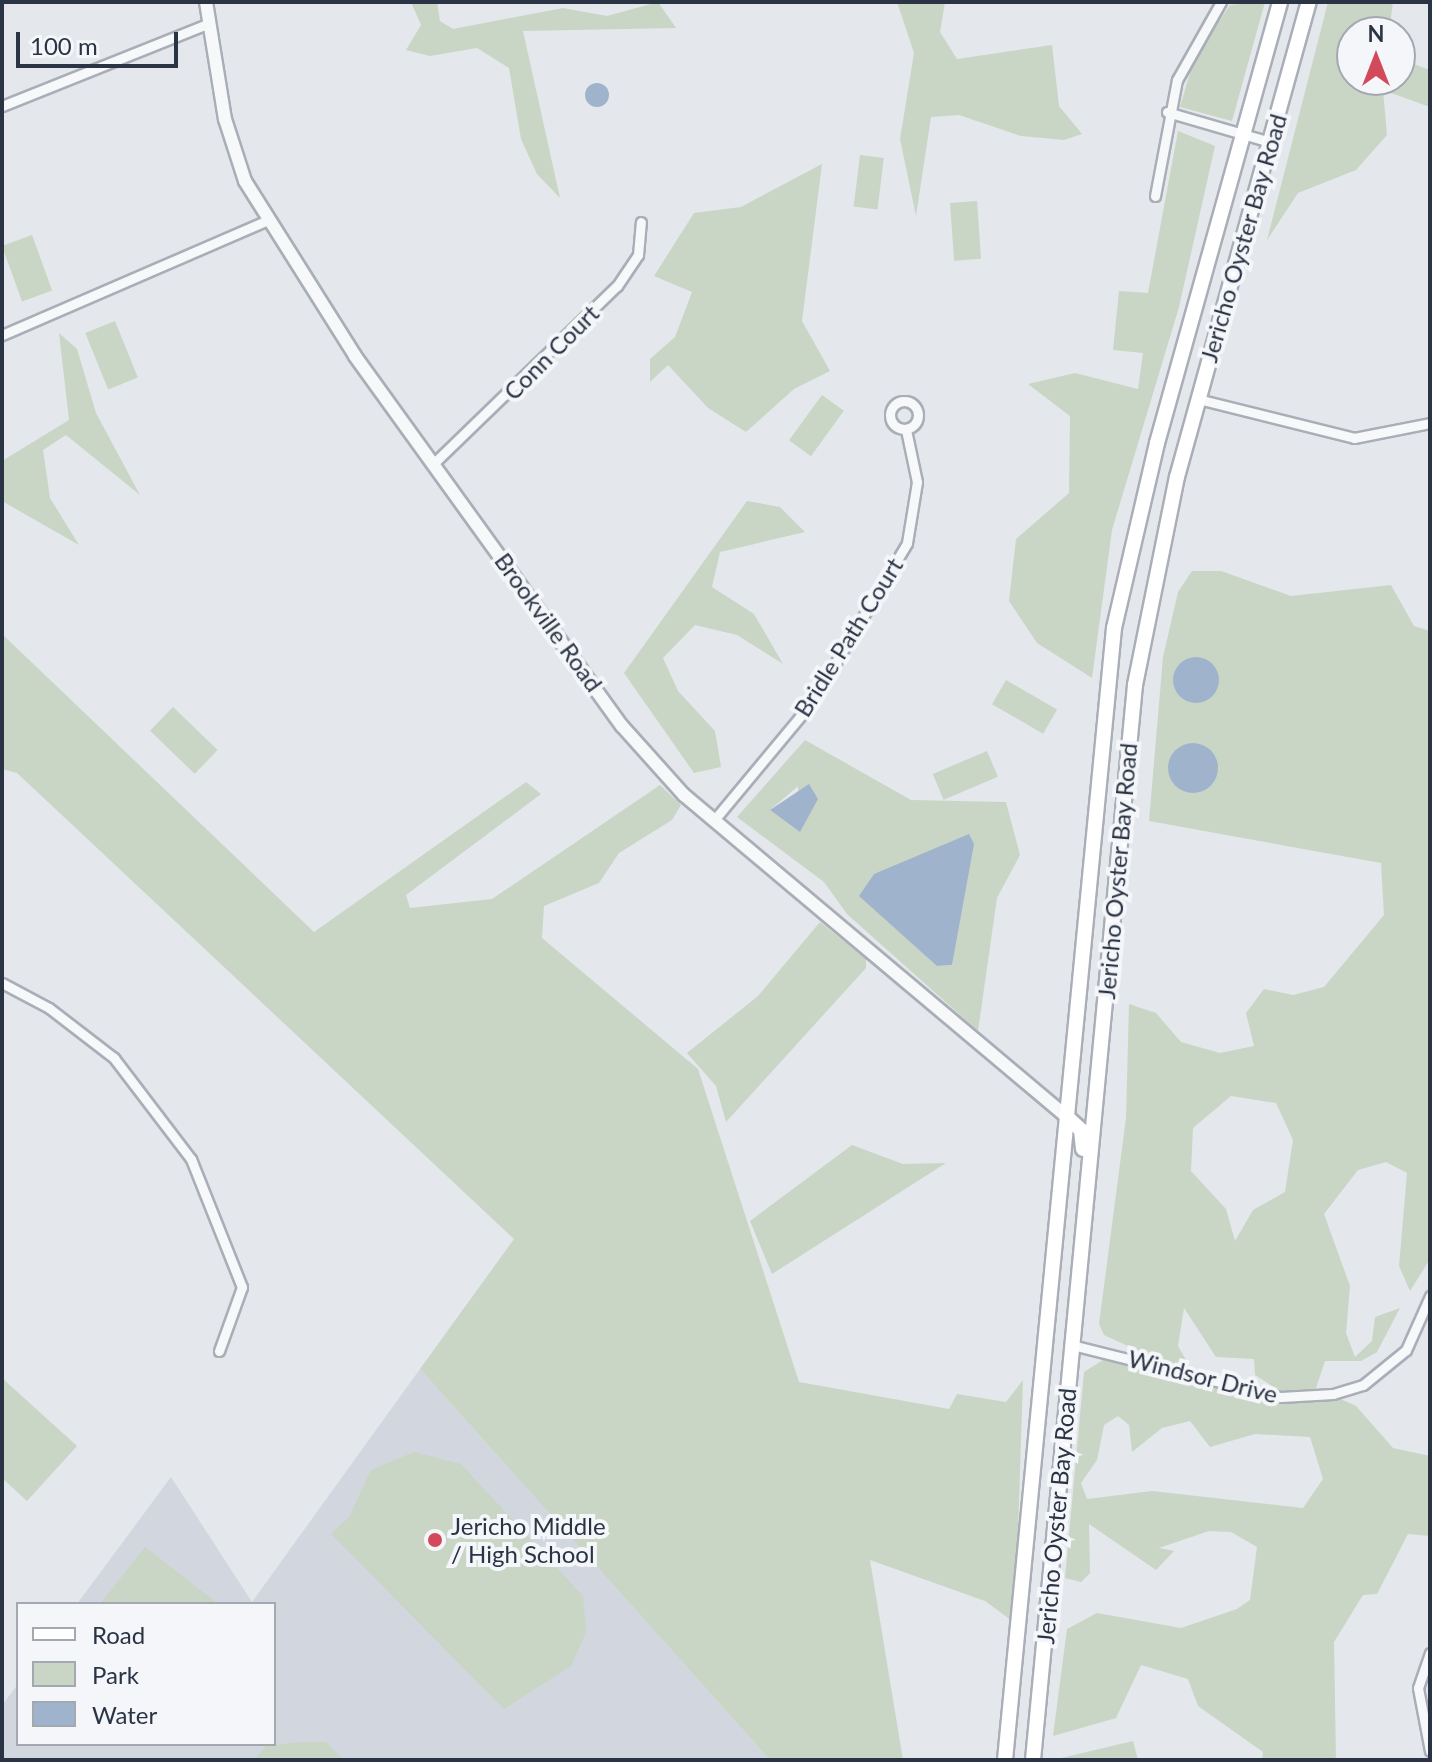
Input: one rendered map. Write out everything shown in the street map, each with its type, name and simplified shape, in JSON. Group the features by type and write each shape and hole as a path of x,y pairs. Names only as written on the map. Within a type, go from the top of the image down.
{"main road":[{"name":"Jericho Oyster Bay Road","path":"1005,1760 1116,619 1280,2"},
{"name":"Jericho Oyster Bay Road","path":"1033,1760 1082,1227 1144,623 1198,399 1309,2"},
{"path":"1116,619 1144,623"},
{"path":"1067,1117 1084,1137 1082,1227"},
{"path":"1016,1641 1044,1643"}],"street":[{"name":"Brookville Road","path":"206,2 235,159 268,220 433,464 622,726 715,819 1067,1117"},
{"path":"1155,196 1167,112 1191,48 1221,2"},
{"path":"2,106 210,23"},
{"path":"1167,112 1270,142"},
{"path":"2,335 268,220"},
{"name":"Conn Court","path":"433,464 617,286 638,255 641,222"},
{"path":"1198,399 1338,436 1391,436 1430,423"},
{"name":"Bridle Path Court","path":"715,819 812,702 907,543 917,482 906,430"},
{"path":"2,983 49,1008 114,1058 191,1159 242,1287 219,1351"},
{"name":"Windsor Drive","path":"1072,1345 1281,1397 1333,1394 1363,1385 1406,1350 1430,1296"},
{"path":"1430,1653 1418,1712 1430,1751"}],"shaded area":[{"name":"Jericho Middle / High School","path":"420,1369 770,1760 2,1760 2,1705 16,1687 16,1746 276,1746 276,1602 252,1602"},
{"name":"Jericho Middle / High School","path":"171,1477 252,1602 78,1602"}],"green space":[{"path":"411,2 437,2 440,21 453,29 563,8 607,16 658,2 676,28 523,31 560,198 537,174 521,139 509,68 477,48 430,56 406,50 421,25"},
{"path":"897,2 945,2 940,32 957,59 1052,45 1059,106 1082,134 1064,140 1021,136 959,115 931,117 916,216 900,139 914,53"},
{"path":"1265,2 1232,121 1180,107 1194,59 1230,5"},
{"path":"1328,2 1393,2 1391,16 1336,16 1336,96 1384,96 1387,135 1356,170 1298,193 1267,240"},
{"path":"1416,65 1430,70 1430,107 1400,96 1416,96"},
{"path":"1178,131 1215,146 1179,307 1112,530 1092,678 1037,643 1009,601 1016,539 1069,493 1070,416 1028,384 1075,373 1138,389 1143,353 1113,350 1119,291 1148,293"},
{"path":"860,155 884,158 877,210 854,207"},
{"path":"822,164 802,321 830,371 794,389 746,432 708,408 668,365 650,382 650,359 675,337 692,292 654,276 694,213 741,207"},
{"path":"977,201 981,259 954,261 950,203"},
{"path":"32,235 52,290 22,301 2,246"},
{"path":"115,321 138,378 108,390 85,333"},
{"path":"59,333 77,349 96,413 140,495 66,435 43,450 50,498 79,545 2,501 2,461 69,420"},
{"path":"822,395 844,411 811,456 789,440"},
{"path":"747,501 780,507 805,532 720,552 712,587 754,614 783,664 737,635 695,625 663,658 678,691 715,731 721,767 694,773 624,673"},
{"path":"1192,571 1221,571 1291,596 1391,585 1414,626 1430,631 1430,1259 1410,1291 1399,1266 1407,1173 1386,1162 1358,1170 1324,1214 1350,1286 1346,1333 1355,1357 1372,1341 1375,1317 1400,1308 1377,1352 1361,1361 1325,1361 1316,1388 1356,1406 1393,1448 1430,1456 1430,1536 1408,1534 1377,1594 1363,1595 1334,1642 1336,1760 1262,1760 1263,1752 1198,1706 1188,1679 1141,1665 1116,1718 1053,1736 1067,1629 1097,1613 1181,1628 1237,1609 1250,1600 1257,1547 1231,1532 1209,1531 1159,1548 1174,1551 1156,1570 1089,1524 1090,1573 1081,1582 1065,1578 1084,1372 1103,1360 1167,1364 1104,1335 1099,1324 1126,1118 1129,1004 1156,1013 1181,1042 1220,1053 1254,1046 1246,1013 1264,989 1293,995 1324,987 1384,915 1381,863 1149,821 1163,657 1178,592","holes":["1231,1096 1276,1103 1293,1140 1285,1192 1253,1210 1235,1241 1226,1209 1191,1171 1193,1128","1184,1308 1216,1357 1254,1359 1255,1375 1278,1390 1226,1389 1192,1370 1178,1346","1118,1416 1129,1425 1132,1452 1162,1428 1190,1421 1210,1447 1255,1434 1310,1437 1323,1479 1303,1508 1152,1491 1087,1499 1081,1483 1097,1460 1104,1425"]},
{"path":"2,634 314,932 526,782 541,794 406,895 410,908 492,899 660,785 681,805 672,820 619,853 599,883 544,906 542,938 698,1069 799,1382 949,1409 957,1394 1006,1402 1023,1380 1015,1623 985,1601 870,1560 903,1760 770,1760 420,1369 514,1239 17,773 2,769"},
{"path":"1006,680 1057,709 1043,734 992,704"},
{"path":"173,707 218,750 195,774 150,731"},
{"path":"805,740 911,800 1006,802 1020,855 997,898 978,1031 847,914 824,882 737,817","holes":["798,786 800,831 770,810","910,860 963,889 952,965 937,966 875,874"]},
{"path":"987,751 998,777 944,800 933,774"},
{"path":"820,922 866,959 866,968 726,1122 716,1086 687,1053 758,996"},
{"path":"852,1145 903,1164 946,1163 772,1274 750,1221"},
{"path":"2,1378 77,1446 27,1501 2,1478"},
{"path":"414,1452 461,1464 583,1596 586,1633 571,1666 504,1709 331,1534 349,1517 371,1470"},
{"path":"145,1547 216,1602 102,1602"},
{"path":"1133,1741 1138,1760 1053,1760"},
{"path":"326,1742 344,1760 254,1760 266,1746"}],"water":[{"path":"597,83 606,86 609,95 606,104 597,107 588,104 585,95 588,86"},
{"path":"1196,657 1212,664 1219,680 1212,696 1196,703 1180,696 1173,680 1180,664"},
{"path":"1193,743 1211,750 1218,768 1211,786 1193,793 1175,786 1168,768 1175,750"},
{"path":"809,784 818,799 800,832 770,810"},
{"path":"969,834 974,844 952,965 937,966 859,896 874,874"}],"place":[{"name":"Jericho Middle / High School","path":"435,1540"}]}
